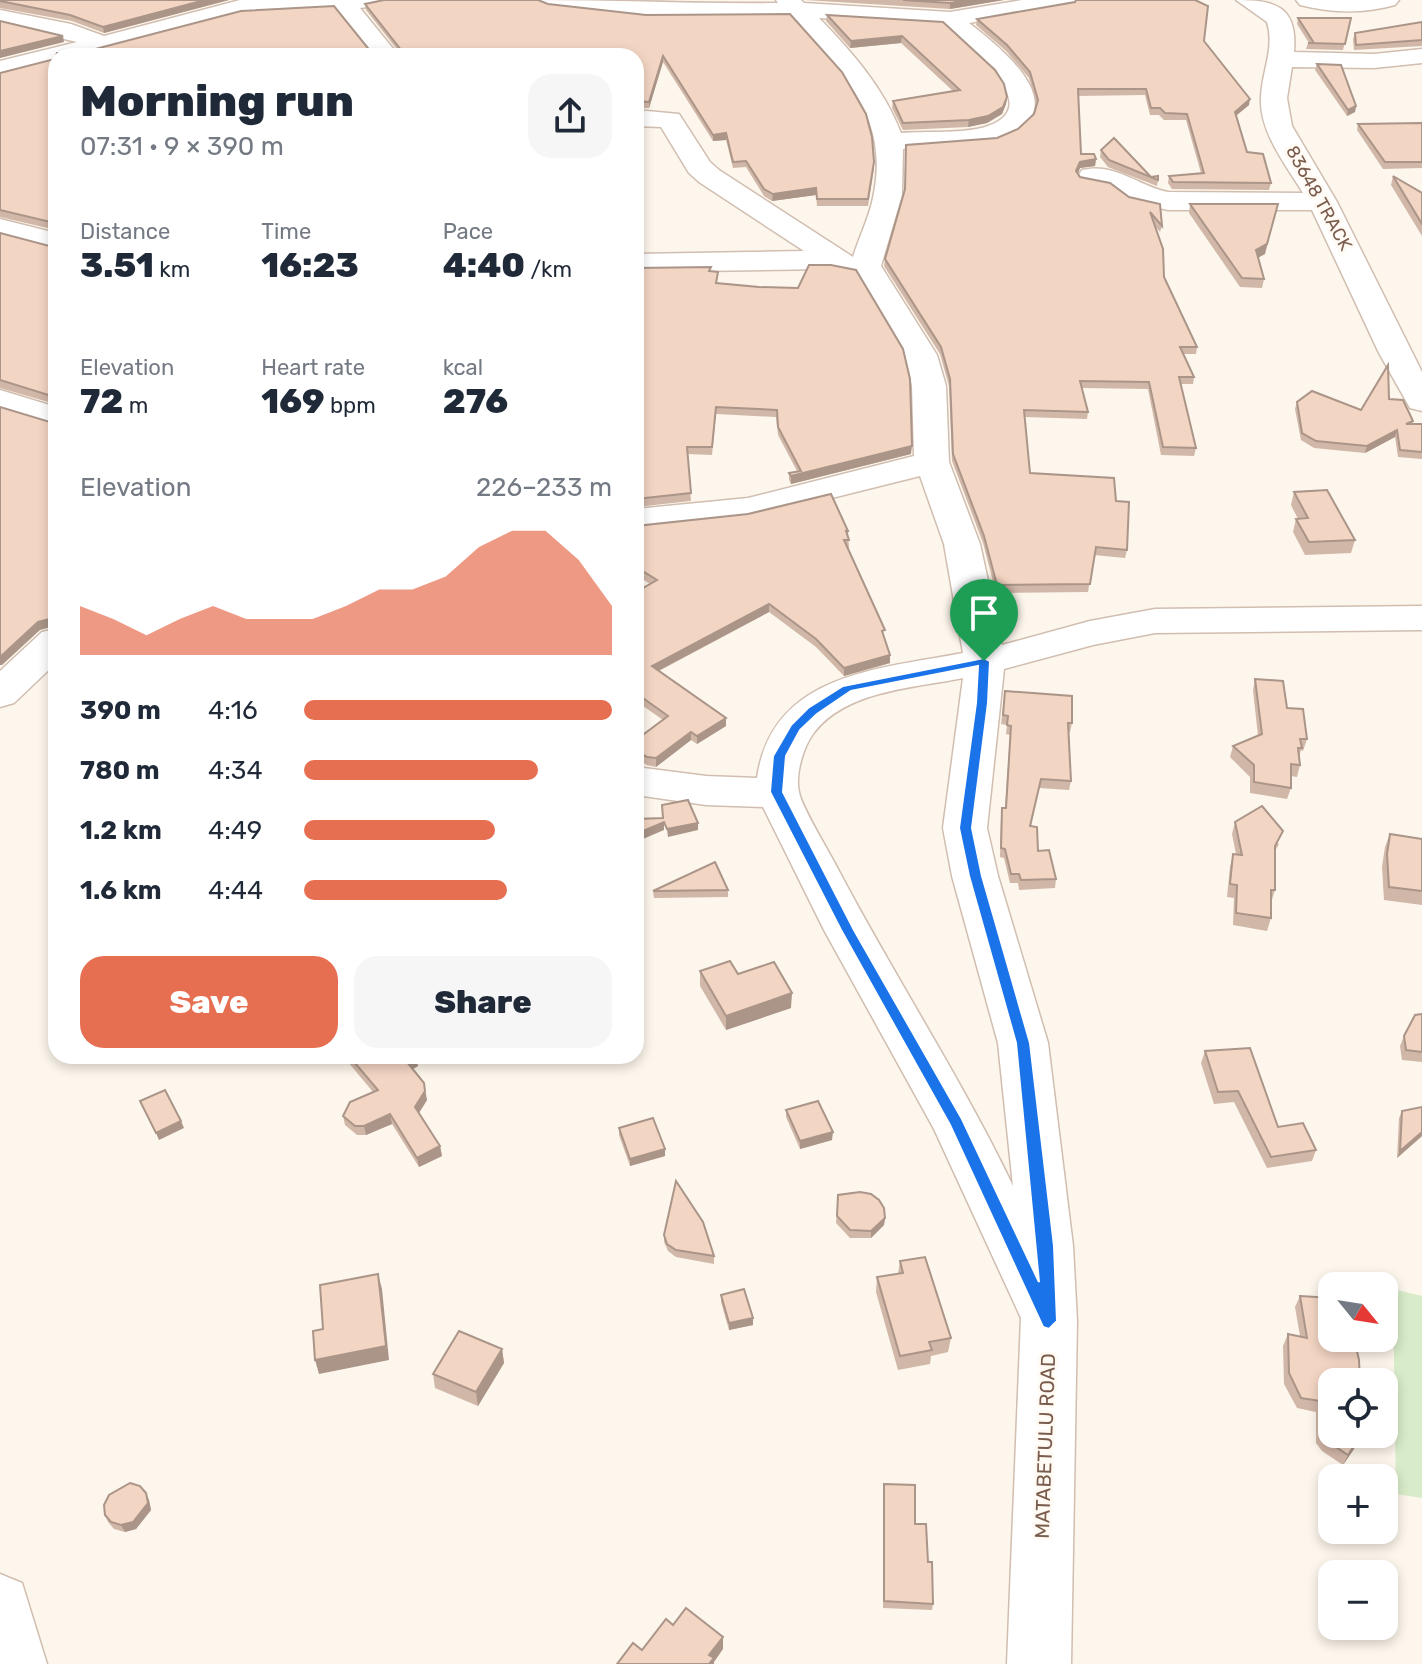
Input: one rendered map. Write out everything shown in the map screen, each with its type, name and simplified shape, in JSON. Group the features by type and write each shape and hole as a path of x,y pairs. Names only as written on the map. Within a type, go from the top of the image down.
{"street":[{"path":"82,48 224,10 374,0"},
{"path":"549,0 646,11 793,5 950,19 1065,0"},
{"name":"83648 TRACK","path":"1253,0 1268,9 1284,34 1283,59 1276,71 1275,113 1362,278 1397,361 1422,401"},
{"path":"1308,0 1344,5 1369,5 1387,0"},
{"path":"342,1 380,48"},
{"path":"793,5 860,76 885,121 889,142 888,194 850,263"},
{"path":"0,17 71,31 101,43"},
{"path":"889,142 991,135 1006,131 1022,118 1024,108 1012,75 950,19"},
{"path":"1283,59 1374,61 1422,56"},
{"path":"0,69 48,57"},
{"path":"1374,61 1422,74"},
{"path":"644,118 670,120 699,167 709,176 850,263"},
{"path":"1092,176 1118,180 1139,195 1168,201 1323,202"},
{"path":"0,228 48,240"},
{"path":"644,263 850,263"},
{"name":"MATABETULU ROAD","path":"850,263 921,355 929,386 932,462 962,544 984,661 982,703 965,828 975,876 1023,1043 1046,1246 1049,1321 1039,1664"},
{"path":"0,400 48,415"},
{"path":"644,519 748,507 858,483 932,462"},
{"path":"1049,1321 957,1123 847,930 777,792 780,756 795,728 812,711 847,688 984,661 1049,642 1158,621 1422,618"},
{"path":"20,678 48,649"},
{"path":"644,782 720,792 777,792"},
{"path":"0,1605 15,1664"}],"green space":[{"path":"1398,1290 1422,1296 1422,1498 1398,1494 1395,1448 1398,1448 1398,1368 1394,1368 1394,1352 1398,1352"}],"building":[{"path":"0,0 205,0 103,27 70,15"},
{"path":"384,0 538,0 548,4 646,15 790,14 842,72 866,114 874,162 868,199 817,199 816,188 773,194 764,189 746,161 733,162 726,133 713,135 663,56 649,102 644,102 644,48 399,48 365,4"},
{"path":"903,0 968,0 950,3"},
{"path":"1076,0 1195,0 1208,6 1204,41 1250,99 1235,112 1247,152 1263,154 1271,183 1173,182 1169,176 1204,173 1187,114 1165,113 1160,108 1151,108 1146,89 1078,89 1081,154 1094,154 1096,159 1080,162 1076,171 1080,177 1110,183 1129,197 1160,204 1162,226 1150,212 1163,249 1164,277 1197,347 1180,347 1194,377 1179,377 1196,448 1163,447 1149,382 1080,381 1088,412 1024,410 1030,473 1114,478 1116,501 1129,502 1127,550 1096,547 1090,584 997,585 984,536 953,454 950,379 941,347 885,259 905,189 906,145 997,138 1018,129 1034,114 1038,100 1030,72 1007,45 977,19"},
{"path":"334,6 368,48 99,48 241,11"},
{"path":"827,15 943,22 995,70 1004,84 1007,97 1003,107 988,116 969,120 903,123 893,101 960,90 902,36 851,41"},
{"path":"1298,18 1351,18 1345,44 1308,43 1314,43"},
{"path":"0,21 63,36 0,51"},
{"path":"1422,22 1422,40 1356,45 1355,33"},
{"path":"48,61 48,221 0,210 0,73"},
{"path":"1317,64 1341,65 1356,106 1348,110"},
{"path":"1422,123 1422,162 1385,162 1358,124"},
{"path":"1114,138 1151,177 1158,176 1158,180 1109,160 1101,150"},
{"path":"1393,176 1422,193 1422,224"},
{"path":"1190,204 1278,204 1267,244 1256,250 1264,279 1242,278"},
{"path":"0,233 48,246 48,395 0,380"},
{"path":"809,265 856,270 903,349 910,379 912,446 791,476 789,473 801,471 778,427 777,410 716,407 712,447 687,447 691,493 644,498 644,268 711,267 709,271 718,272 716,283 798,288"},
{"path":"1388,365 1389,399 1403,400 1413,421 1406,424 1422,424 1422,452 1400,450 1397,430 1367,446 1316,441 1302,433 1297,402 1312,391 1361,410"},
{"path":"0,407 48,421 48,619 38,622 0,657"},
{"path":"1327,490 1355,540 1309,542 1296,519 1308,518 1294,492"},
{"path":"831,494 848,531 849,540 844,540 885,630 882,631 890,655 844,668 816,639 769,604 652,666 726,718 697,736 691,732 656,758 647,757 644,755 644,734 668,716 644,699 644,587 657,580 644,572 644,525 748,514"},
{"path":"1255,679 1283,681 1287,708 1303,709 1307,739 1300,739 1300,765 1291,764 1291,788 1254,782 1254,765 1233,746 1262,734"},
{"path":"1005,691 1072,696 1072,723 1068,723 1071,781 1041,779 1030,826 1037,827 1038,851 1049,850 1056,879 1021,880 1019,874 1011,874 1005,849 1001,848 1011,726 1007,725 1008,716 1003,715"},
{"path":"688,800 698,823 667,829 664,822 644,831 644,819 663,818 662,805"},
{"path":"1262,806 1283,831 1275,846 1275,890 1271,890 1271,918 1236,913 1237,885 1230,884 1233,854 1242,855 1235,822"},
{"path":"1390,834 1422,839 1422,891 1389,887 1387,854"},
{"path":"715,862 728,890 653,891"},
{"path":"730,961 738,974 774,962 792,993 726,1016 700,971"},
{"path":"1422,1014 1422,1052 1406,1050 1404,1036 1415,1015"},
{"path":"1250,1048 1278,1127 1303,1123 1316,1150 1271,1157 1238,1091 1218,1092 1205,1051"},
{"path":"356,1064 409,1064 424,1083 425,1091 415,1107 440,1146 417,1158 390,1114 364,1126 355,1126 343,1116 350,1102 378,1090"},
{"path":"165,1090 181,1121 156,1133 140,1101"},
{"path":"818,1101 833,1132 800,1141 786,1110"},
{"path":"1422,1107 1422,1132 1400,1151 1402,1111"},
{"path":"653,1118 665,1149 630,1159 619,1128"},
{"path":"676,1181 703,1222 714,1256 676,1250 667,1244 664,1235"},
{"path":"871,1194 884,1208 885,1218 871,1231 850,1230 837,1216 838,1195"},
{"path":"925,1257 951,1338 929,1342 932,1350 900,1356 877,1277 903,1273 900,1261"},
{"path":"378,1274 386,1346 315,1360 313,1331 323,1329 320,1285"},
{"path":"744,1289 753,1318 729,1323 721,1295"},
{"path":"1300,1296 1318,1297 1318,1352 1357,1352 1359,1360 1359,1368 1318,1368 1318,1401 1301,1398 1289,1373 1288,1334 1307,1338"},
{"path":"459,1331 502,1349 476,1392 433,1374"},
{"path":"1338,1448 1353,1448 1348,1455"},
{"path":"130,1483 140,1486 146,1493 148,1503 133,1522 121,1525 111,1522 105,1515 104,1505 109,1495"},
{"path":"884,1484 915,1485 915,1524 926,1524 928,1562 932,1562 933,1604 884,1601"},
{"path":"686,1608 723,1637 709,1655 714,1658 709,1664 617,1664 633,1643 642,1650 666,1619 673,1625"}],"route":[{"path":"984,661 982,703 965,828 975,876 1023,1043 1046,1246 1049,1321 957,1123 847,930 777,792 776,774 780,756 795,728 812,711 847,688 984,661"}]}
